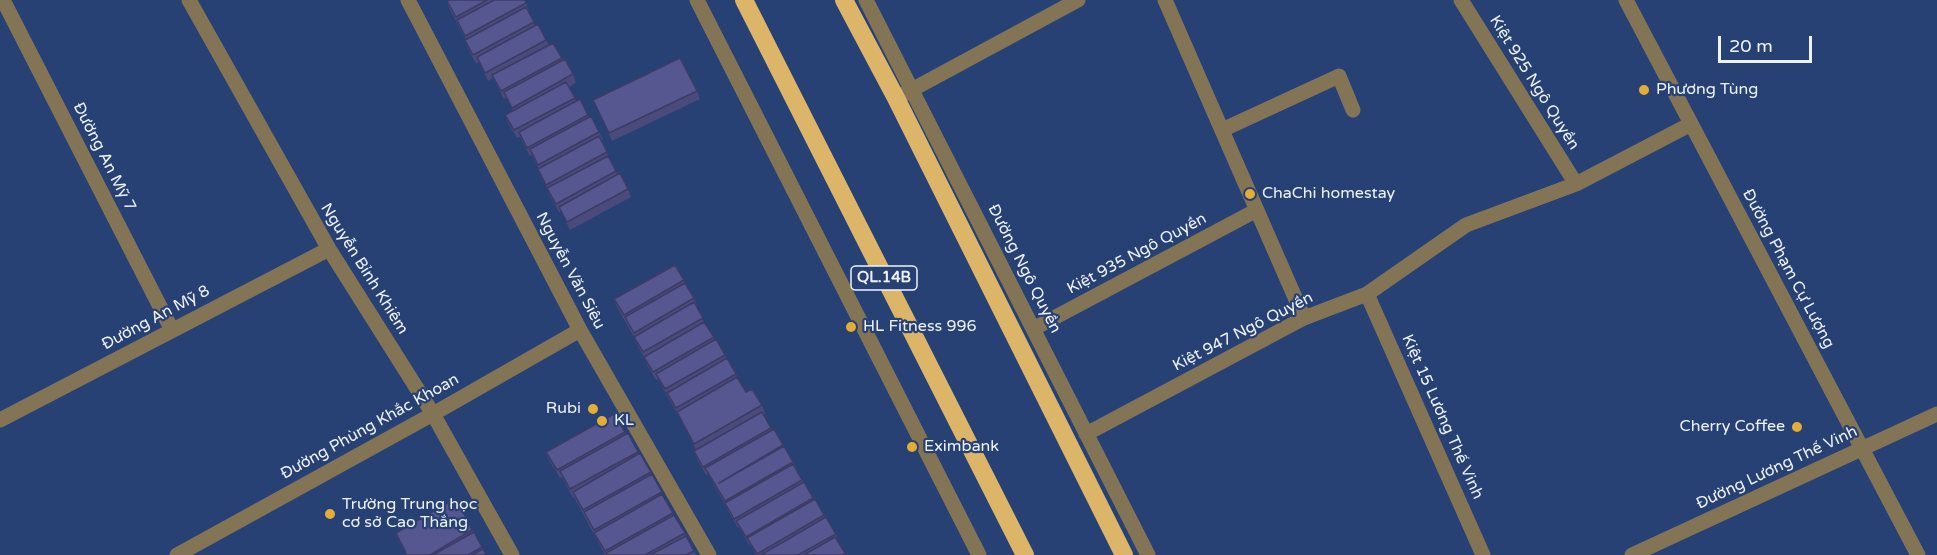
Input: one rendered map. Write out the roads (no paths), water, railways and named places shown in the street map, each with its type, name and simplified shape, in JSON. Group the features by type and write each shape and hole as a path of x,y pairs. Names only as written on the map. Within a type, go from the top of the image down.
{"highway":[{"name":"QL.14B","path":"744,0 1025,555"},
{"name":"Đường Ngô Quyền","path":"844,0 904,94 1124,555"}],"street":[{"name":"Đường An Mỹ 7","path":"3,0 172,330"},
{"name":"Nguyễn Bỉnh Khiêm","path":"189,0 328,249 433,414 512,555"},
{"name":"Nguyễn Văn Siêu","path":"408,0 580,330 709,555"},
{"path":"697,0 979,555"},
{"name":"Đường Ngô Quyền","path":"866,0 904,94 1033,329 1148,555"},
{"path":"904,94 1078,0"},
{"path":"1165,0 1304,318"},
{"name":"Kiệt 925 Ngô Quyền","path":"1461,0 1576,184"},
{"name":"Đường Phạm Cự Lượng","path":"1626,0 1918,555"},
{"path":"1222,130 1339,75 1353,110"},
{"name":"Kiệt 947 Ngô Quyền","path":"1086,434 1304,318 1367,294 1466,225 1576,184 1691,124"},
{"name":"Kiệt 935 Ngô Quyền","path":"1033,329 1257,210"},
{"name":"Đường An Mỹ 8","path":"0,420 328,249"},
{"name":"Kiệt 15 Lương Thế Vinh","path":"1367,294 1483,555"},
{"name":"Đường Phùng Khắc Khoan","path":"177,555 580,330"},
{"name":"Đường Lương Thế Vinh","path":"1632,555 1937,414"}],"place":[{"name":"Phương Tùng","path":"1644,90"},
{"name":"ChaChi homestay","path":"1250,194"},
{"name":"HL Fitness 996","path":"851,327"},
{"name":"Rubi","path":"593,409"},
{"name":"KL","path":"602,421"},
{"name":"Cherry Coffee","path":"1797,427"},
{"name":"Eximbank","path":"912,447"},
{"name":"Trường Trung học cơ sở Cao Thắng","path":"330,514"}]}
